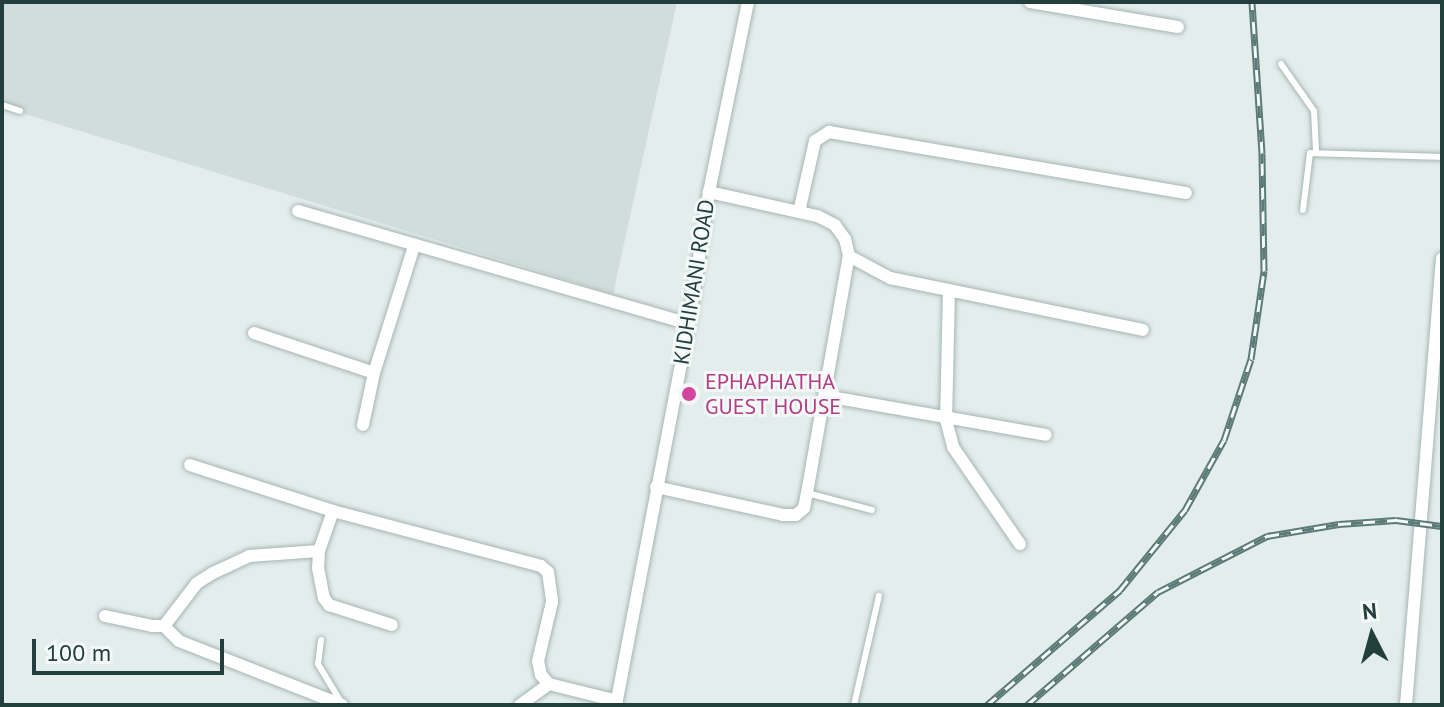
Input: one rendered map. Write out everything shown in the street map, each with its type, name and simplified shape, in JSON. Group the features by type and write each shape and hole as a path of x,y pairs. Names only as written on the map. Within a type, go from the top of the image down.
{"street":[{"name":"KIDHIMANI ROAD","path":"616,703 689,324 709,192 748,2"},
{"path":"1030,2 1178,27"},
{"path":"799,212 815,141 829,132 1186,193"},
{"path":"656,487 783,515 796,515 804,508 825,396 849,256 845,239 835,225 799,212 709,192"},
{"path":"298,211 689,324"},
{"path":"363,425 374,373 414,246"},
{"path":"849,256 890,278 1143,330"},
{"path":"1406,705 1442,258"},
{"path":"949,290 946,420 953,447 1020,544"},
{"path":"254,333 374,373"},
{"path":"825,396 946,420 1046,435"},
{"path":"190,465 333,511 545,568 552,602 538,661 541,675 549,684 616,703"},
{"path":"333,511 319,551 320,588 329,605 392,625"},
{"path":"164,626 197,583 213,573 249,556 319,551"},
{"path":"105,616 164,626 179,641 342,705"},
{"path":"520,705 549,684"}],"lane":[{"path":"1281,64 1314,111 1316,151"},
{"path":"2,105 20,111"},
{"path":"1303,210 1307,157 1316,151 1442,157"},
{"path":"807,493 872,510"},
{"path":"854,705 879,596"},
{"path":"321,640 318,664 342,705"}],"shaded area":[{"path":"2,2 677,2 613,294 2,107"}],"railway":[{"path":"987,705 1120,590 1185,510 1224,440 1251,359 1264,271 1262,153 1252,2"},
{"path":"1027,705 1158,592 1267,536 1339,524 1396,520 1442,526"}],"place":[{"name":"EPHAPHATHA GUEST HOUSE","path":"689,394"}]}
